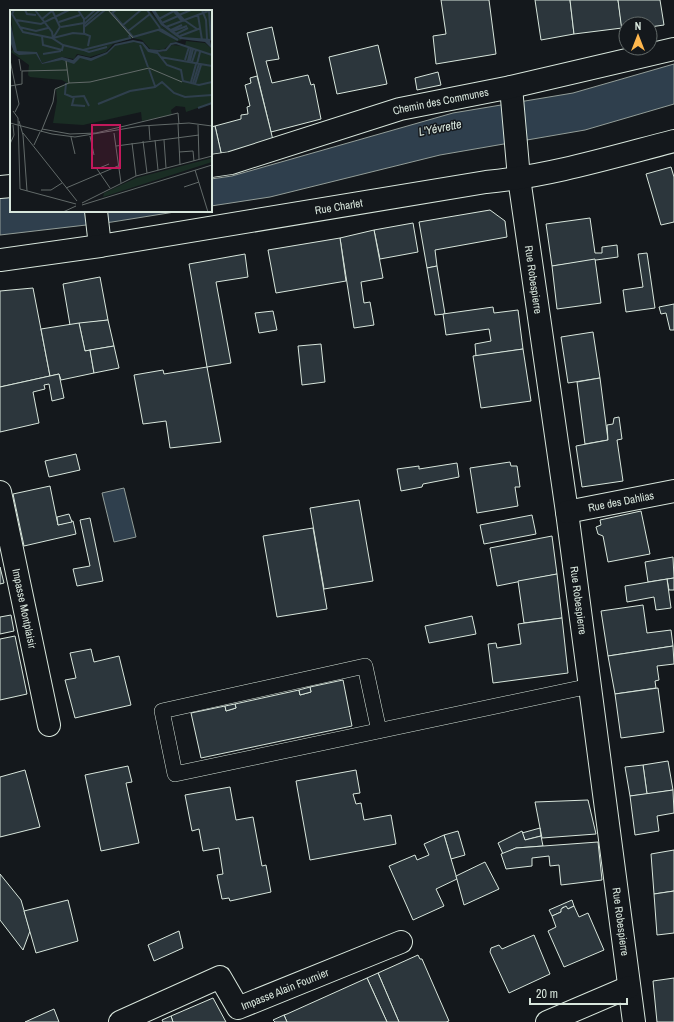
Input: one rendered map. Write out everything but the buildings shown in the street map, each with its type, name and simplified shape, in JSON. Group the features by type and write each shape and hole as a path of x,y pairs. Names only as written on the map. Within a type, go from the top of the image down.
{"street":[{"name":"Chemin des Communes","path":"212,166 231,163 400,109 511,92 674,49"},
{"name":"Rue Robespierre","path":"511,92 520,178 567,512 634,1022"},
{"name":"Rue Charlet","path":"0,260 99,240 520,178 578,166 674,141"},
{"path":"0,187 10,186"},
{"path":"96,212 99,240"},
{"name":"Rue des Dahlias","path":"567,512 674,491"},
{"name":"Impasse Montplaisir","path":"0,492 49,725"},
{"name":"Impasse Alain Fournier","path":"120,1022 220,977 238,1008 401,942"},
{"path":"547,1022 629,987"}],"lane":[{"path":"379,731 365,666 162,711 175,774 379,731 590,686"}],"water":[{"name":"L'Yévrette","path":"674,64 674,104 585,130 440,155 270,197 212,206 212,179 232,176 453,113 573,93"},
{"path":"10,196 10,212 175,212 112,222 0,235 0,197"},
{"path":"124,488 136,537 114,542 102,493"}]}
